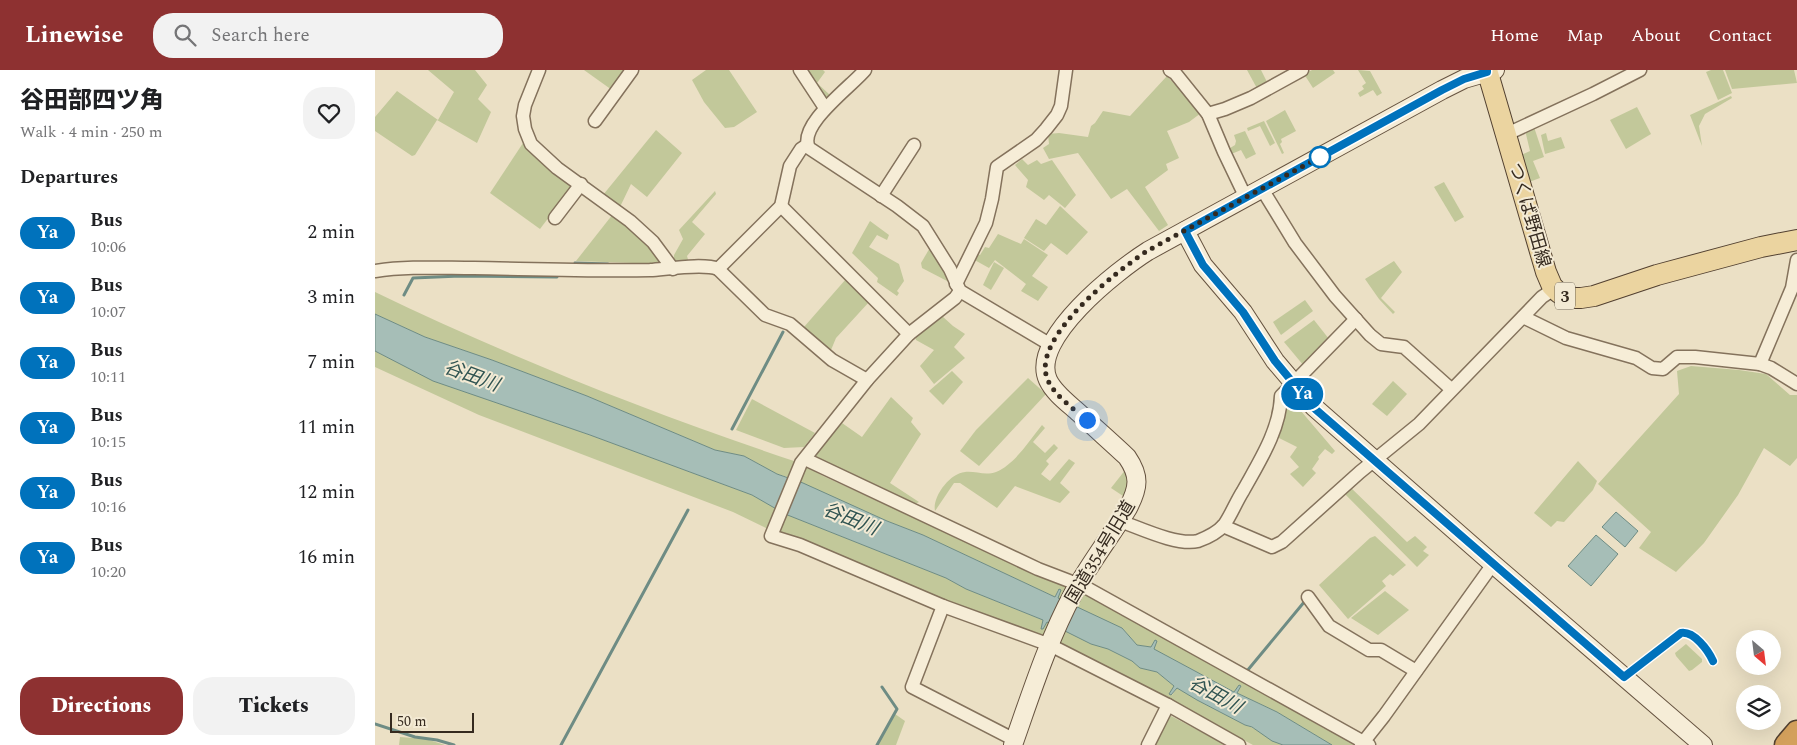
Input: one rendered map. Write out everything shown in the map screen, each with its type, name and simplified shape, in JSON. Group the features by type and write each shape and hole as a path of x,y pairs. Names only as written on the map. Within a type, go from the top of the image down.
{"highway":[{"path":"1787,745 1797,732"}],"main road":[{"name":"つくば野田線","path":"1490,71 1546,272 1554,289 1562,295 1571,298 1594,296 1666,272 1761,247 1797,240"}],"street":[{"path":"539,70 523,113 525,129 531,144 557,168 630,221 653,242 673,269"},
{"path":"595,121 632,70"},
{"path":"800,70 825,108"},
{"path":"865,70 855,82 825,108 811,128 807,138 807,145 814,153 881,196 923,226 951,269 958,288 1051,346"},
{"path":"1066,70 1061,106 1057,115 1036,140 997,167 992,199 985,223 955,298 909,334 867,380 803,461 771,536 800,545 943,606 1051,641 1239,745"},
{"path":"1208,114 1251,98 1302,70"},
{"path":"1507,134 1640,70"},
{"path":"1175,71 1208,114 1246,198"},
{"name":"国道354号旧道","path":"1014,742 1051,641 1077,588 1132,500 1137,482 1134,467 1127,457 1060,396 1049,382 1045,358 1051,346 1084,302 1127,264 1442,90 1464,79 1490,71"},
{"path":"718,270 781,206 790,166 801,149 807,145"},
{"path":"881,196 914,145"},
{"path":"555,218 581,184"},
{"path":"1262,189 1295,243 1335,296 1356,319 1381,344 1404,347 1451,389"},
{"path":"781,206 909,334"},
{"path":"1185,231 1203,265 1243,312 1275,361 1292,383 1331,424 1703,745"},
{"path":"1760,364 1795,282 1797,260"},
{"path":"375,271 429,268 612,270 673,269 706,266 718,270 765,315 790,324 832,360 867,380"},
{"path":"1223,526 1272,547 1282,542 1374,460 1419,424 1542,297 1554,289"},
{"path":"1523,317 1566,338 1636,358 1652,368 1663,369 1677,357 1695,357 1760,364 1771,368 1797,384"},
{"path":"1120,521 1187,542 1208,537 1223,526 1273,434 1281,405 1281,396 1356,319"},
{"path":"803,461 1077,588 1365,744 1493,564"},
{"path":"1308,596 1329,626 1369,650 1381,650 1416,671"},
{"path":"943,606 911,687 1014,742"},
{"path":"1148,745 1167,706"}],"green space":[{"path":"428,70 475,70 487,85 478,99 491,112 477,143 437,120 415,155 412,156 375,131 375,117 397,91 438,120 454,92"},
{"path":"584,70 626,70 612,90"},
{"path":"706,70 729,70 757,112 734,127 725,128 704,102 692,80"},
{"path":"805,70 823,70 825,72 817,83 830,95 846,78 850,80 830,99 825,98"},
{"path":"1247,70 1261,70 1267,82 1259,92"},
{"path":"1312,70 1333,70 1335,73 1313,88 1304,74"},
{"path":"1358,70 1370,71 1382,93 1377,96 1373,90 1360,97 1358,93 1364,89 1362,86 1366,83"},
{"path":"1723,70 1732,93 1718,100 1706,72"},
{"path":"1725,70 1794,70 1797,83 1732,89"},
{"path":"1167,76 1201,113 1189,122 1167,131 1179,158 1166,164 1168,170 1145,187 1168,225 1159,231 1127,189 1111,199 1078,153 1049,159 1043,148 1049,144 1048,134 1059,133 1088,137 1091,126 1103,111 1130,116"},
{"path":"1731,96 1732,98 1705,114 1699,126 1702,146 1690,115"},
{"path":"1637,107 1651,134 1626,149 1610,120"},
{"path":"1285,110 1296,131 1281,139 1282,142 1280,144 1284,153 1282,154 1266,121"},
{"path":"1264,121 1275,143 1270,146 1260,126 1248,131 1247,128"},
{"path":"1534,127 1544,157 1533,161 1540,178 1529,182 1521,155 1530,151 1525,130"},
{"path":"656,130 682,153 647,197 631,184 619,209 603,195"},
{"path":"1245,131 1256,154 1246,159 1241,150 1229,155 1227,150 1235,145 1236,141 1234,135"},
{"path":"1546,133 1548,141 1561,137 1565,148 1545,154 1541,135"},
{"path":"525,140 574,184 540,229 490,193"},
{"path":"1022,159 1028,165 1037,160 1041,164 1052,160 1076,195 1065,208 1049,195 1044,200 1026,187 1028,180 1015,165"},
{"path":"1444,182 1464,217 1455,222 1434,187"},
{"path":"715,191 716,194 692,222 705,234 687,256 689,263 674,263 674,255 683,239 679,230"},
{"path":"1060,206 1088,232 1067,255 1051,243 1044,251 1024,238 1036,219 1046,225"},
{"path":"613,214 663,262 661,264 576,261"},
{"path":"870,221 889,235 887,240 877,235 869,247 899,264 904,281 897,291 899,293 897,296 877,282 878,278 852,253"},
{"path":"998,234 1021,244 1024,239 1048,255 1032,276 1048,287 1038,301 1021,291 1026,284 995,260 989,268 971,258 975,253 980,255 985,247 989,248"},
{"path":"931,246 949,282 922,268 921,263"},
{"path":"1394,261 1402,272 1381,298 1395,312 1393,314 1379,299 1365,279"},
{"path":"994,262 1004,268 991,290 983,285"},
{"path":"846,279 869,302 836,338 831,350 804,327"},
{"path":"375,292 478,340 583,384 743,444 797,462 791,478 777,474 744,456 715,450 587,396 425,337 375,314"},
{"path":"1305,300 1313,311 1281,335 1273,322"},
{"path":"942,316 965,334 954,347 965,358 934,384 920,366 934,350 916,340 915,336"},
{"path":"1314,320 1329,339 1304,366 1284,342"},
{"path":"375,351 434,381 590,435 752,495 777,509 770,530 733,512 479,415 375,367"},
{"path":"1691,366 1766,374 1790,395 1797,395 1797,458 1790,466 1764,448 1738,495 1704,543 1676,572 1639,548 1651,532 1598,484 1679,394 1677,371"},
{"path":"952,371 963,382 943,405 929,391"},
{"path":"1028,378 1046,394 979,466 960,451 976,430"},
{"path":"1393,381 1407,394 1387,416 1372,404"},
{"path":"891,397 913,418 911,422 921,434 890,483 919,502 913,505 818,460 816,455 820,447 842,423 862,437"},
{"path":"1289,397 1335,451 1332,454 1325,449 1318,457 1319,459 1312,469 1316,473 1303,487 1290,474 1299,467 1290,457 1297,447 1277,437"},
{"path":"752,399 815,433 804,447 784,448 736,430"},
{"path":"1042,425 1045,428 1033,442 1045,453 1054,444 1058,448 1046,461 1049,464 1041,474 1050,481 1069,459 1075,463 1060,483 1070,492 1060,503 1015,486 997,508 960,483 954,483 935,511 936,499 948,481 959,473 992,473 1003,468 1021,452"},
{"path":"1578,461 1597,481 1593,490 1564,522 1557,521 1551,527 1534,513"},
{"path":"805,465 823,476 1066,587 1061,599 1058,598 1060,590 1058,590 1055,597 923,535 799,482"},
{"path":"1126,469 1129,476 1126,498 1111,488"},
{"path":"1349,486 1407,542 1415,536 1427,547 1423,551 1429,555 1417,567 1343,492"},
{"path":"785,514 946,578 966,589 1043,620 1041,629 1047,622 1050,623 1044,637 939,600 776,533"},
{"path":"1375,536 1406,565 1393,576 1390,574 1382,581 1386,586 1348,619 1319,585 1370,538"},
{"path":"1385,591 1409,610 1378,635 1351,618"},
{"path":"1083,592 1323,728 1356,743 1355,745 1332,745 1277,712 1237,693 1241,686 1239,685 1235,692 1153,649 1157,642 1155,640 1151,647 1137,645 1122,628 1076,607"},
{"path":"1064,630 1091,644 1108,649 1132,661 1140,668 1157,672 1174,686 1170,694 1172,695 1177,688 1283,745 1253,745 1059,642"},
{"path":"1686,644 1702,659 1702,662 1689,671 1675,653"},
{"path":"895,714 905,721 896,745 877,745"},
{"path":"1171,716 1226,745 1153,745 1167,717"},
{"path":"400,737 426,739 445,745 399,745"}],"water":[{"name":"谷田川","path":"375,314 425,337 587,396 715,450 744,456 777,474 803,483 923,535 1055,597 1059,589 1061,590 1058,598 1122,628 1137,645 1151,647 1155,640 1157,641 1154,649 1234,692 1239,685 1241,686 1237,693 1277,712 1332,745 1283,745 1272,741 1252,727 1177,688 1171,695 1169,694 1174,686 1157,672 1140,668 1132,661 1108,649 1091,644 1047,622 1043,629 1041,629 1043,620 966,589 946,578 785,514 752,495 590,435 433,381 375,351"},
{"path":"1616,512 1638,531 1625,547 1602,527"},
{"path":"1596,535 1618,554 1591,586 1568,566"}],"waterway":[{"path":"575,263 608,264"},
{"path":"404,295 413,278 460,276 557,277"},
{"path":"732,429 783,332"},
{"path":"561,745 688,510"},
{"path":"1247,671 1305,601"},
{"path":"877,745 897,709 882,687"},
{"path":"375,724 415,737 454,745"}],"bus line":[{"name":"Ya","path":"1487,70 1487,72 1464,79 1442,90 1185,231 1203,265 1243,312 1275,361 1314,408 1624,677 1681,633 1687,632 1692,635 1713,661"}],"route":[{"path":"1087,420 1060,396 1049,382 1045,372 1047,352 1084,302 1127,264 1147,251 1320,157"}]}
